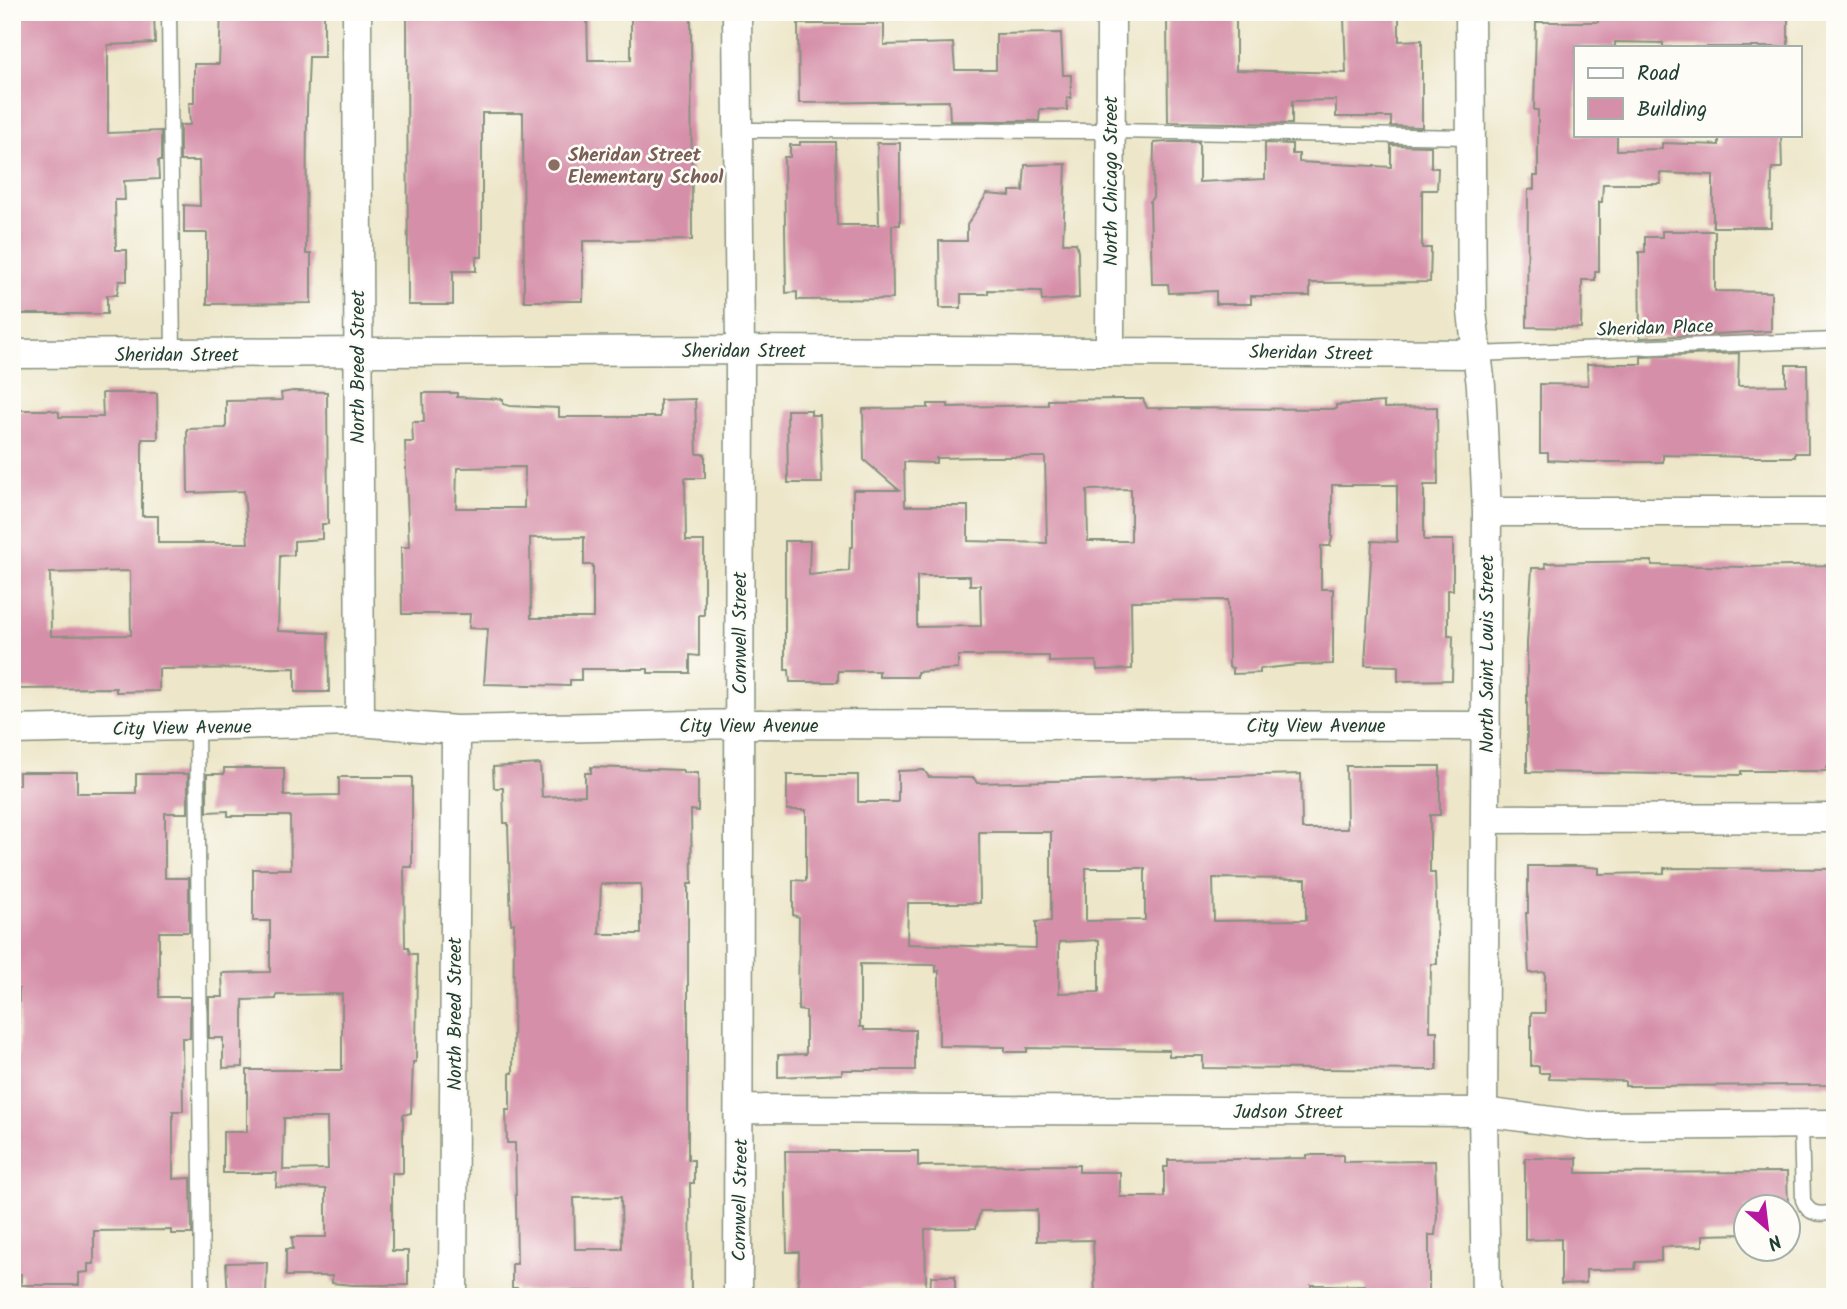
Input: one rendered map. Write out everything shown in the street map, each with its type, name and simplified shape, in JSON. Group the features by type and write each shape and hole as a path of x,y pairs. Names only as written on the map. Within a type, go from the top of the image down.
{"street":[{"name":"North Breed Street","path":"357,12 360,722"},
{"name":"Cornwell Street","path":"737,12 740,350 738,1297"},
{"name":"North Chicago Street","path":"1110,350 1111,12"},
{"name":"North Saint Louis Street","path":"1470,12 1472,312 1481,386 1487,512 1483,1112 1486,1297"},
{"name":"Sheridan Street","path":"12,354 740,350 1476,354"},
{"path":"1487,512 1835,512"},
{"name":"City View Avenue","path":"12,730 360,722 456,730 739,724 1486,726"},
{"name":"North Breed Street","path":"453,1297 456,730"},
{"path":"1487,819 1835,818"},
{"name":"Judson Street","path":"740,1109 1483,1112 1590,1126 1835,1124"}],"lane":[{"path":"169,12 173,354"},
{"path":"738,130 1111,131 1469,137"},
{"name":"Sheridan Place","path":"1476,354 1835,340"},
{"path":"197,726 202,1297"},
{"path":"1801,1124 1803,1200 1806,1208 1813,1213 1835,1211"}],"building":[{"path":"12,12 154,12 155,43 108,45 108,133 161,131 161,161 158,161 159,179 124,181 125,200 115,200 116,250 127,250 127,281 119,281 117,295 107,295 107,314 18,314 19,309 13,310"},
{"path":"221,12 324,12 324,57 309,57 306,254 311,254 311,303 207,304 207,233 184,233 184,205 200,206 199,161 180,161 180,125 190,125 189,103 194,103 194,64 219,64"},
{"name":"Sheridan Street Elementary School","path":"407,12 587,12 588,60 631,60 631,13 691,13 692,240 583,241 583,301 524,301 523,113 482,113 482,257 476,257 476,271 453,271 453,305 408,305"},
{"path":"1399,12 1399,41 1422,40 1422,127 1391,126 1391,117 1336,117 1336,100 1292,101 1292,124 1168,122 1167,18 1236,18 1236,70 1346,73 1344,17 1358,17 1357,13"},
{"path":"1598,12 1700,12 1700,18 1788,18 1788,46 1663,46 1663,43 1615,42 1615,46 1574,46 1574,136 1617,136 1617,150 1662,149 1662,143 1719,145 1719,136 1781,136 1782,168 1772,168 1771,227 1713,227 1713,175 1660,173 1661,184 1603,184 1602,202 1599,202 1599,272 1595,272 1595,280 1582,280 1581,328 1527,327 1528,190 1534,189 1534,176 1538,176 1538,110 1534,110 1536,22 1598,22"},
{"path":"798,24 884,24 884,45 953,43 955,70 996,70 996,34 1061,33 1063,75 1071,75 1071,98 1067,98 1067,110 1040,109 1039,121 950,121 949,101 799,103"},
{"path":"800,142 836,142 837,225 879,225 877,143 900,143 900,225 892,225 893,299 797,300 797,292 786,293 784,157 790,157 790,145 800,145"},
{"path":"1199,142 1199,182 1265,179 1265,143 1292,144 1292,154 1299,154 1299,162 1391,167 1391,145 1431,146 1431,168 1438,168 1437,190 1422,190 1422,248 1431,248 1430,282 1310,283 1310,296 1251,296 1251,304 1216,304 1216,291 1169,293 1168,284 1152,284 1150,201 1153,197 1154,143"},
{"path":"1066,164 1063,243 1076,243 1079,298 1042,301 1041,291 988,290 988,294 961,294 961,308 940,308 939,241 967,241 967,225 987,194 1010,196 1010,191 1023,191 1025,165"},
{"path":"1662,231 1715,231 1715,291 1771,292 1771,331 1640,338 1639,252 1645,252 1645,237 1662,237"},
{"path":"1739,353 1738,386 1786,385 1786,365 1807,365 1808,453 1795,453 1795,457 1663,455 1663,462 1589,462 1548,460 1548,453 1540,453 1540,384 1588,385 1587,364 1641,364 1641,357"},
{"path":"327,392 328,524 322,524 322,539 294,541 294,555 280,556 278,631 328,633 329,692 295,692 295,668 159,669 159,691 116,692 116,688 12,689 12,410 51,410 59,412 59,417 103,417 102,393 157,393 158,439 142,439 142,516 158,516 158,543 248,543 244,491 188,493 187,429 226,428 226,401 282,400 281,393","holes":["130,571 131,635 51,636 50,573"]},
{"path":"423,393 457,393 457,397 503,399 503,404 510,406 559,408 559,417 660,417 660,400 695,399 697,454 705,454 705,478 685,478 686,541 704,541 704,615 699,615 699,656 690,655 690,673 648,673 648,669 581,669 581,680 570,680 570,686 484,684 488,629 469,628 470,614 402,614 401,547 409,547 405,442 413,442 412,422 424,422","holes":["525,467 524,508 456,508 457,468","584,537 584,565 593,565 593,618 531,618 530,538"]},
{"path":"1143,399 1147,408 1336,409 1336,405 1384,402 1384,408 1437,407 1438,485 1424,485 1424,540 1453,540 1453,590 1448,590 1448,636 1453,636 1452,680 1398,681 1398,666 1365,665 1372,541 1397,542 1397,485 1332,485 1332,538 1330,546 1321,546 1321,589 1333,589 1333,664 1297,665 1260,669 1260,673 1233,674 1233,668 1229,667 1228,600 1131,601 1132,669 1097,670 1096,661 1049,662 1049,656 958,656 958,669 917,672 917,677 879,677 879,671 838,671 838,682 790,682 789,670 785,670 785,541 810,541 809,575 849,571 850,547 853,547 853,490 899,490 864,460 863,409 928,408 928,404 948,404 948,407 1048,405 1048,400","holes":["1045,457 1047,543 968,541 968,506 905,506 904,462 936,463 936,458","1131,489 1131,541 1088,541 1087,490","917,576 970,576 970,585 980,585 981,626 917,627"]},
{"path":"787,410 811,410 811,415 820,415 822,483 788,483"},
{"path":"1652,561 1652,565 1835,565 1835,767 1827,767 1827,771 1741,771 1741,775 1527,772 1527,643 1532,568 1546,568 1545,563"},
{"path":"540,764 542,797 585,795 585,773 591,773 591,767 683,770 683,773 698,773 698,811 691,810 692,884 688,884 688,1160 694,1160 694,1183 690,1183 691,1296 607,1297 607,1291 517,1291 517,1288 512,1288 512,1264 517,1264 515,1143 507,1143 506,1110 510,1110 510,1073 513,1073 514,923 511,924 508,823 504,823 503,788 494,788 493,767","holes":["601,884 641,884 641,934 599,934","621,1197 622,1249 575,1249 574,1198"]},
{"path":"1346,766 1440,766 1440,815 1430,815 1430,873 1435,873 1437,964 1431,964 1430,1031 1437,1031 1437,1070 1203,1068 1203,1056 1169,1056 1169,1050 1027,1048 1027,1052 1005,1052 1005,1047 939,1046 939,971 936,972 936,965 860,964 860,1027 864,1027 864,1030 915,1030 915,1070 842,1070 842,1074 778,1077 778,1055 806,1054 806,1011 798,1010 799,917 793,915 793,880 806,881 806,810 787,810 787,775 858,775 858,802 898,802 898,771 924,770 929,777 974,778 977,783 1301,774 1302,829 1347,829","holes":["979,832 1051,832 1051,921 1036,922 1036,948 907,944 908,903 980,903","1086,868 1145,868 1145,920 1086,921","1213,878 1306,879 1306,920 1214,921","1099,940 1099,992 1059,993 1059,942"]},
{"path":"224,768 284,768 284,796 339,795 339,777 412,777 412,867 404,867 405,947 408,947 410,954 417,954 416,1062 413,1062 411,1113 403,1115 403,1173 392,1173 392,1251 408,1251 408,1285 353,1285 332,1283 332,1276 286,1276 286,1249 293,1249 292,1237 326,1237 326,1189 276,1187 277,1173 223,1173 223,1132 247,1132 247,1070 342,1070 342,994 276,995 276,999 243,1000 243,1067 223,1068 223,1038 209,1038 209,997 223,997 222,973 270,972 270,921 253,921 253,869 291,869 290,816 228,816 228,811 207,812 207,774 224,774","holes":["284,1118 327,1118 328,1169 283,1170"]},
{"path":"19,772 77,772 77,793 136,793 136,774 188,774 188,813 165,813 165,878 189,878 189,932 159,932 159,997 190,997 190,1038 182,1038 183,1111 173,1111 173,1179 191,1178 192,1234 171,1234 171,1230 94,1231 94,1264 88,1264 88,1272 79,1273 79,1285 21,1285 21,1274 15,1274 12,1058 18,1057 19,989 12,989 12,877 14,785 19,785"},
{"path":"1528,866 1599,868 1599,874 1664,873 1664,868 1835,869 1835,1085 1625,1086 1625,1081 1549,1079 1549,1073 1539,1073 1539,1066 1531,1066 1531,1013 1545,1013 1545,972 1529,973 1526,913"},
{"path":"785,1151 918,1151 918,1166 1079,1165 1079,1172 1120,1172 1120,1197 1164,1197 1164,1167 1168,1167 1168,1160 1343,1155 1343,1162 1435,1161 1437,1216 1435,1235 1429,1235 1429,1297 1365,1297 1365,1285 1311,1285 1311,1297 1095,1297 1093,1240 1037,1241 1037,1210 980,1211 976,1228 925,1229 926,1287 861,1288 861,1297 798,1297 799,1252 787,1252"},
{"path":"1525,1158 1577,1158 1577,1173 1787,1172 1788,1194 1731,1194 1731,1234 1703,1235 1703,1246 1661,1247 1661,1261 1636,1262 1635,1269 1586,1270 1586,1283 1561,1284 1561,1239 1525,1240"},
{"path":"267,1262 266,1297 228,1297 226,1263"},
{"path":"931,1276 955,1276 955,1297 930,1297"}],"place":[{"name":"Sheridan Street Elementary School","path":"554,165"}]}
